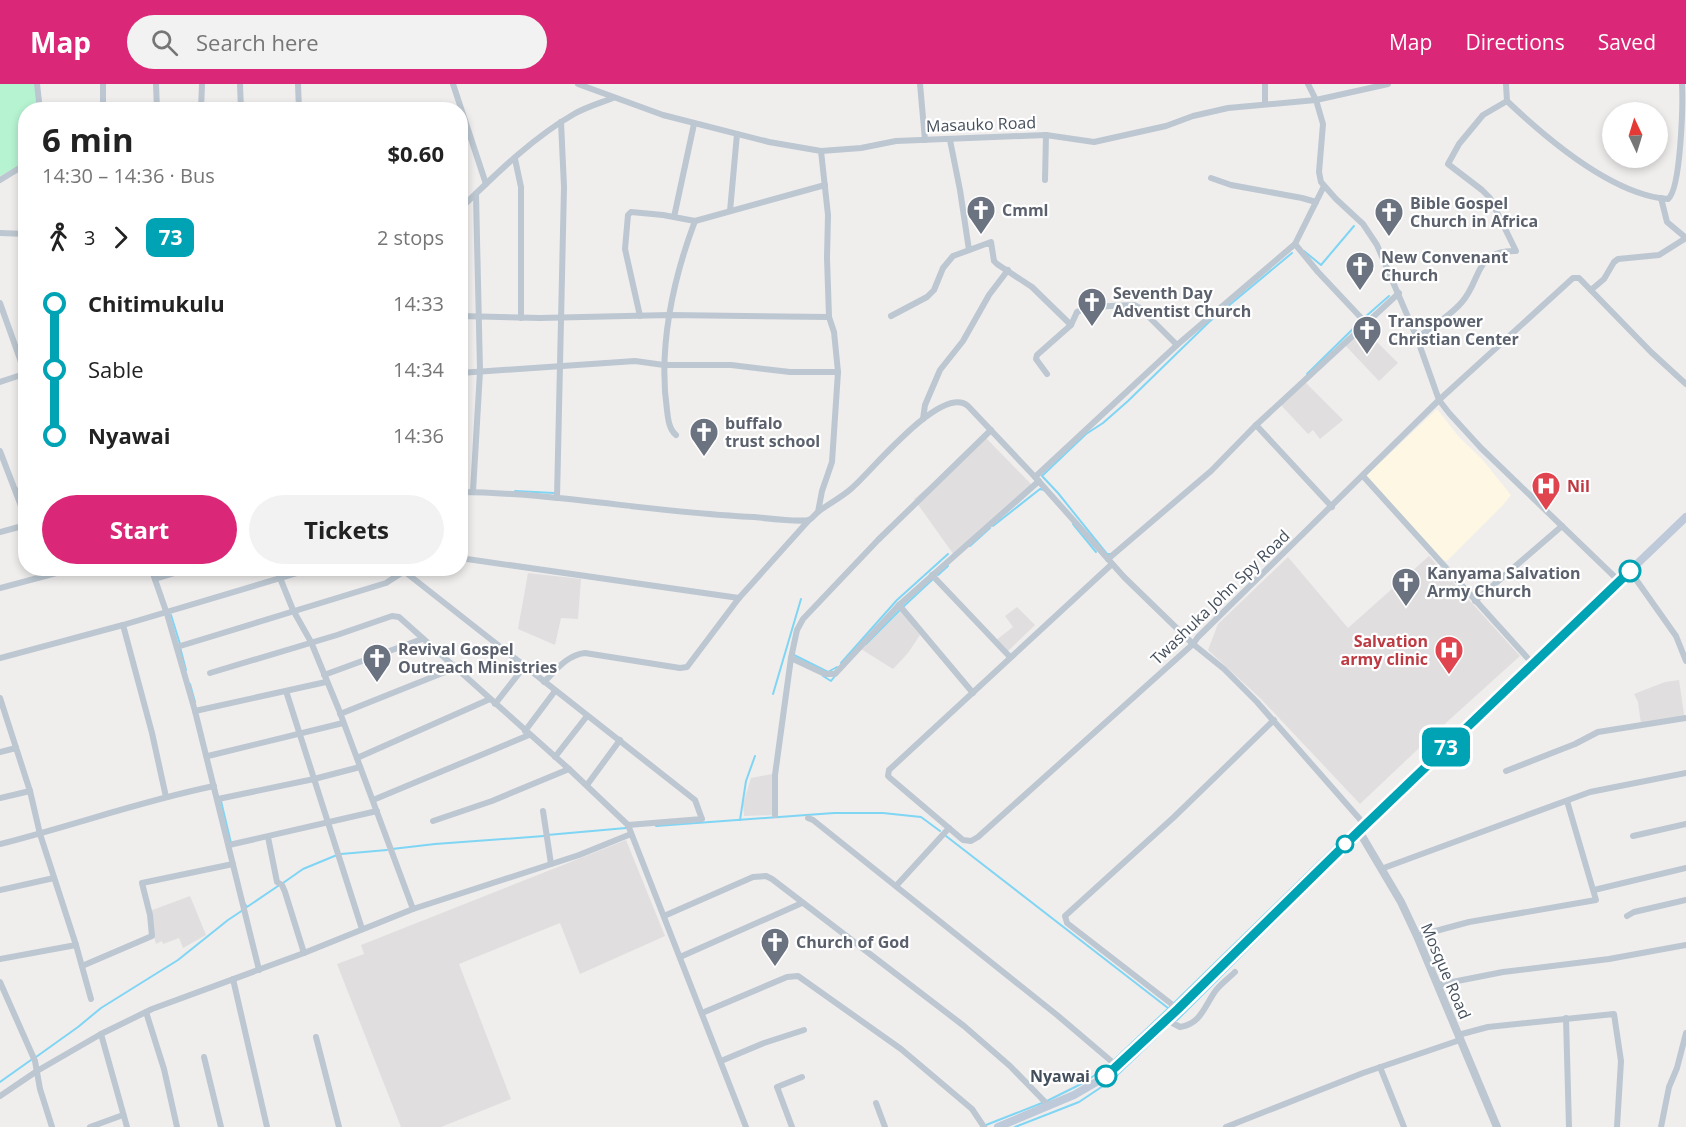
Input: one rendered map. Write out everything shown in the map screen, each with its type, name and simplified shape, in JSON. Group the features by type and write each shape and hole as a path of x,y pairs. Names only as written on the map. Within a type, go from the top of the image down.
{"main road":[{"path":"1001,1126 1087,1089 1117,1066 1686,517"}],"street":[{"path":"37,84 39,102"},
{"path":"103,84 103,102"},
{"path":"156,84 157,102"},
{"path":"201,102 202,84"},
{"path":"240,84 241,102"},
{"path":"298,84 299,102"},
{"path":"453,84 459,102"},
{"path":"920,84 925,140"},
{"path":"1265,84 1265,103"},
{"path":"1308,84 1322,117 1324,132 1319,172 1324,186 1363,224 1377,245 1399,292 1439,400 1481,448 1619,581"},
{"name":"Masauko Road","path":"582,85 663,116 794,148 821,151 861,148 896,141 1046,135 1094,142 1104,141 1166,126 1205,113 1265,103 1316,100 1364,87 1388,84"},
{"path":"1506,84 1507,101 1561,148 1587,167 1628,188 1661,198 1671,197 1680,146 1682,84"},
{"path":"468,202 561,122 583,109 613,98"},
{"path":"1417,338 1451,313 1464,299 1483,263 1498,252 1516,251 1490,198 1448,164 1459,144 1483,115 1507,101"},
{"path":"558,498 564,187 561,122"},
{"path":"674,217 694,124"},
{"path":"468,129 486,184"},
{"path":"730,211 737,134"},
{"path":"1045,180 1046,135"},
{"path":"950,140 969,249"},
{"path":"818,512 831,462 838,372 834,332 829,317 828,215 821,151"},
{"path":"515,159 521,187 520,318"},
{"path":"0,180 18,169"},
{"path":"1211,178 1231,185 1316,202"},
{"path":"640,316 625,249 628,215 634,212 695,221 825,185"},
{"path":"791,658 825,674 835,674 899,605 1037,479 1177,345 1295,244 1324,186"},
{"path":"473,492 480,371 476,194"},
{"path":"1661,198 1667,222 1686,238 1659,255 1614,262 1604,279 1591,290 1686,384"},
{"path":"676,435 671,430 668,416 664,365 666,332 684,254 695,221"},
{"path":"0,233 18,234"},
{"path":"891,316 927,297 934,290 953,256 991,242 994,261 1032,287 1071,325"},
{"path":"1295,244 1366,323"},
{"path":"923,419 925,405 940,370 963,341 989,296 1008,270"},
{"name":"Twashuka John Spy Road","path":"973,693 888,773 890,778 963,840 975,840 1193,644 1439,400 1560,290 1576,277 1591,290"},
{"path":"899,605 973,693 1399,292"},
{"path":"0,303 18,355"},
{"path":"1047,374 1036,357 1071,325 1074,316 1082,309 1134,305 1140,308 1177,345"},
{"path":"468,316 520,318 669,315 829,317"},
{"path":"468,372 628,361 664,365 731,365 783,372 838,372"},
{"path":"0,382 18,377"},
{"path":"544,682 571,657 585,653 680,668 687,667 739,598 809,520 852,488 890,448 923,419 958,401 964,403 991,430 1110,562 1193,644 1224,669 1274,720 1362,828"},
{"path":"1256,425 1332,507"},
{"path":"775,815 775,775 791,658 797,630 802,619 878,540 991,430"},
{"path":"0,451 18,497"},
{"path":"1363,476 1533,664"},
{"path":"468,492 558,498 706,514 809,520"},
{"path":"1475,601 1562,526"},
{"path":"0,532 18,527"},
{"path":"468,559 739,598"},
{"path":"1630,571 1676,636 1686,661"},
{"path":"0,588 45,576"},
{"path":"153,576 195,711 259,970"},
{"path":"154,579 164,576"},
{"path":"0,658 123,625 288,576"},
{"path":"177,647 386,583 394,576"},
{"path":"409,576 695,800 702,819 628,825"},
{"path":"932,576 1010,657"},
{"path":"281,578 293,610 311,642 344,723 413,909"},
{"path":"210,673 395,615 399,617 587,785 628,825 747,1127"},
{"path":"123,625 152,733 166,797"},
{"path":"195,711 286,691 325,679 422,639"},
{"path":"357,758 493,701 525,667"},
{"path":"340,714 455,668"},
{"path":"286,691 362,929"},
{"path":"373,800 527,733 555,691"},
{"path":"0,698 30,791 40,834 91,999"},
{"path":"555,757 587,716"},
{"path":"1506,771 1575,744 1598,732 1686,718"},
{"path":"1178,1009 1067,923 1065,916 1274,720"},
{"path":"206,755 301,735 344,723"},
{"path":"587,785 620,740"},
{"path":"0,752 16,748"},
{"path":"218,799 360,767"},
{"path":"433,821 492,801 569,769"},
{"path":"1381,869 1590,792 1686,773"},
{"path":"0,844 166,797 214,786"},
{"path":"0,798 30,791"},
{"path":"1417,936 1469,922 1596,900 1567,801"},
{"path":"229,845 377,811"},
{"path":"543,811 551,864"},
{"path":"808,818 1057,1015 1117,1066"},
{"path":"1634,836 1686,824"},
{"path":"896,886 949,828"},
{"name":"Mosque Road","path":"1362,828 1417,936 1497,1127"},
{"path":"0,1096 37,1071 101,1034 146,1012 304,953 413,909 579,855 631,834"},
{"path":"268,837 277,882 282,885 304,953"},
{"path":"82,966 152,936 153,928 142,883 233,864"},
{"path":"1594,890 1686,868"},
{"path":"664,916 744,880 759,876 772,879 964,1026 1010,1066 1049,1106"},
{"path":"0,890 54,878"},
{"path":"1627,916 1634,912 1686,900"},
{"path":"680,957 802,903"},
{"path":"0,959 76,945"},
{"path":"1437,985 1503,972 1619,957 1686,945"},
{"path":"1167,1020 1180,1027 1197,1019 1202,1015 1214,993 1235,972"},
{"path":"702,1013 791,975 798,976 901,1049 972,1108 984,1127"},
{"path":"233,979 267,1127"},
{"path":"0,982 22,1030 37,1071 52,1127"},
{"path":"146,1012 164,1069 177,1127"},
{"path":"1226,1127 1488,1027 1612,1013 1616,1015 1621,1061 1617,1127"},
{"path":"1566,1018 1569,1127"},
{"path":"721,1061 764,1043 804,1030"},
{"path":"1661,1127 1669,1087 1677,1068 1686,1033"},
{"path":"101,1034 127,1127"},
{"path":"316,1037 339,1127"},
{"path":"204,1057 221,1127"},
{"path":"1380,1067 1404,1127"},
{"path":"792,1127 777,1087 802,1077"},
{"path":"876,1103 885,1127"},
{"path":"90,1127 123,1115"},
{"path":"1250,1119 1251,1127"}],"shaded area":[{"path":"1363,328 1398,363 1379,381 1345,345"},
{"path":"1305,382 1343,420 1320,439 1313,430 1308,434 1280,404"},
{"path":"1437,409 1511,495 1447,561 1443,560 1366,476"},
{"path":"986,438 1033,486 954,555 914,499"},
{"path":"1429,556 1520,656 1360,804 1261,699 1208,650 1218,624 1288,557 1348,628"},
{"path":"528,573 581,579 578,619 561,618 555,645 518,629"},
{"path":"1017,607 1035,625 1006,653 995,641 1013,627 1005,616"},
{"path":"901,611 920,635 893,669 861,649"},
{"path":"1679,680 1685,721 1641,724 1638,702 1634,694 1665,682"},
{"path":"772,774 773,815 744,816 743,804 751,778"},
{"path":"626,840 665,936 580,974 560,923 459,964 511,1099 441,1127 401,1127 337,964 364,954 361,945"},
{"path":"190,896 206,935 183,948 179,938 156,944 147,912"}],"green space":[{"path":"0,84 35,84 37,102 18,102 18,166 0,176"}],"waterway":[{"path":"1304,251 1321,265 1354,226"},
{"path":"1111,554 1107,554 1042,476 1086,434 1103,423 1128,401 1209,322 1292,253"},
{"path":"1364,318 1389,296"},
{"path":"1307,374 1361,321"},
{"path":"993,526 1040,489 1044,490"},
{"path":"515,491 554,493"},
{"path":"1073,524 1096,552"},
{"path":"970,546 990,528"},
{"path":"841,663 897,600 948,554"},
{"path":"938,575 948,566"},
{"path":"903,607 933,579"},
{"path":"773,694 801,599"},
{"path":"866,644 900,610"},
{"path":"171,615 180,644"},
{"path":"180,647 186,670"},
{"path":"794,655 828,672 837,667"},
{"path":"823,676 831,681 835,676"},
{"path":"190,684 195,702"},
{"path":"740,820 746,781 755,756"},
{"path":"221,801 231,843"},
{"path":"656,826 834,813 883,813 921,817 940,831"},
{"path":"547,835 626,828"},
{"path":"392,849 544,836"},
{"path":"946,836 1168,1008"},
{"path":"1173,1004 1338,843"},
{"path":"1177,1020 1351,846"},
{"path":"341,854 387,850"},
{"path":"283,883 303,869 337,855"},
{"path":"245,904 247,907 278,886"},
{"path":"36,1057 101,1008 178,960 243,910"},
{"path":"1114,1060 1172,1005"},
{"path":"1015,1127 1079,1102 1112,1080 1167,1027"},
{"path":"0,1082 31,1060"},
{"path":"1047,1101 1083,1083 1104,1069"},
{"path":"986,1125 1042,1103"}],"bus line":[{"name":"73","path":"1106,1076 1630,571"}],"place":[{"name":"Cmml","path":"981,236"},
{"name":"Bible Gospel Church in Africa","path":"1389,238"},
{"name":"New Convenant Church","path":"1360,292"},
{"name":"Seventh Day Adventist Church","path":"1092,328"},
{"name":"Transpower Christian Center","path":"1367,356"},
{"name":"buffalo trust school","path":"704,458"},
{"name":"Nil","path":"1546,512"},
{"name":"Kanyama Salvation Army Church","path":"1406,608"},
{"name":"Salvation army clinic","path":"1449,676"},
{"name":"Revival Gospel Outreach Ministries","path":"377,684"},
{"name":"Church of God","path":"775,968"},
{"name":"Nyawai","path":"1106,1076"}]}
